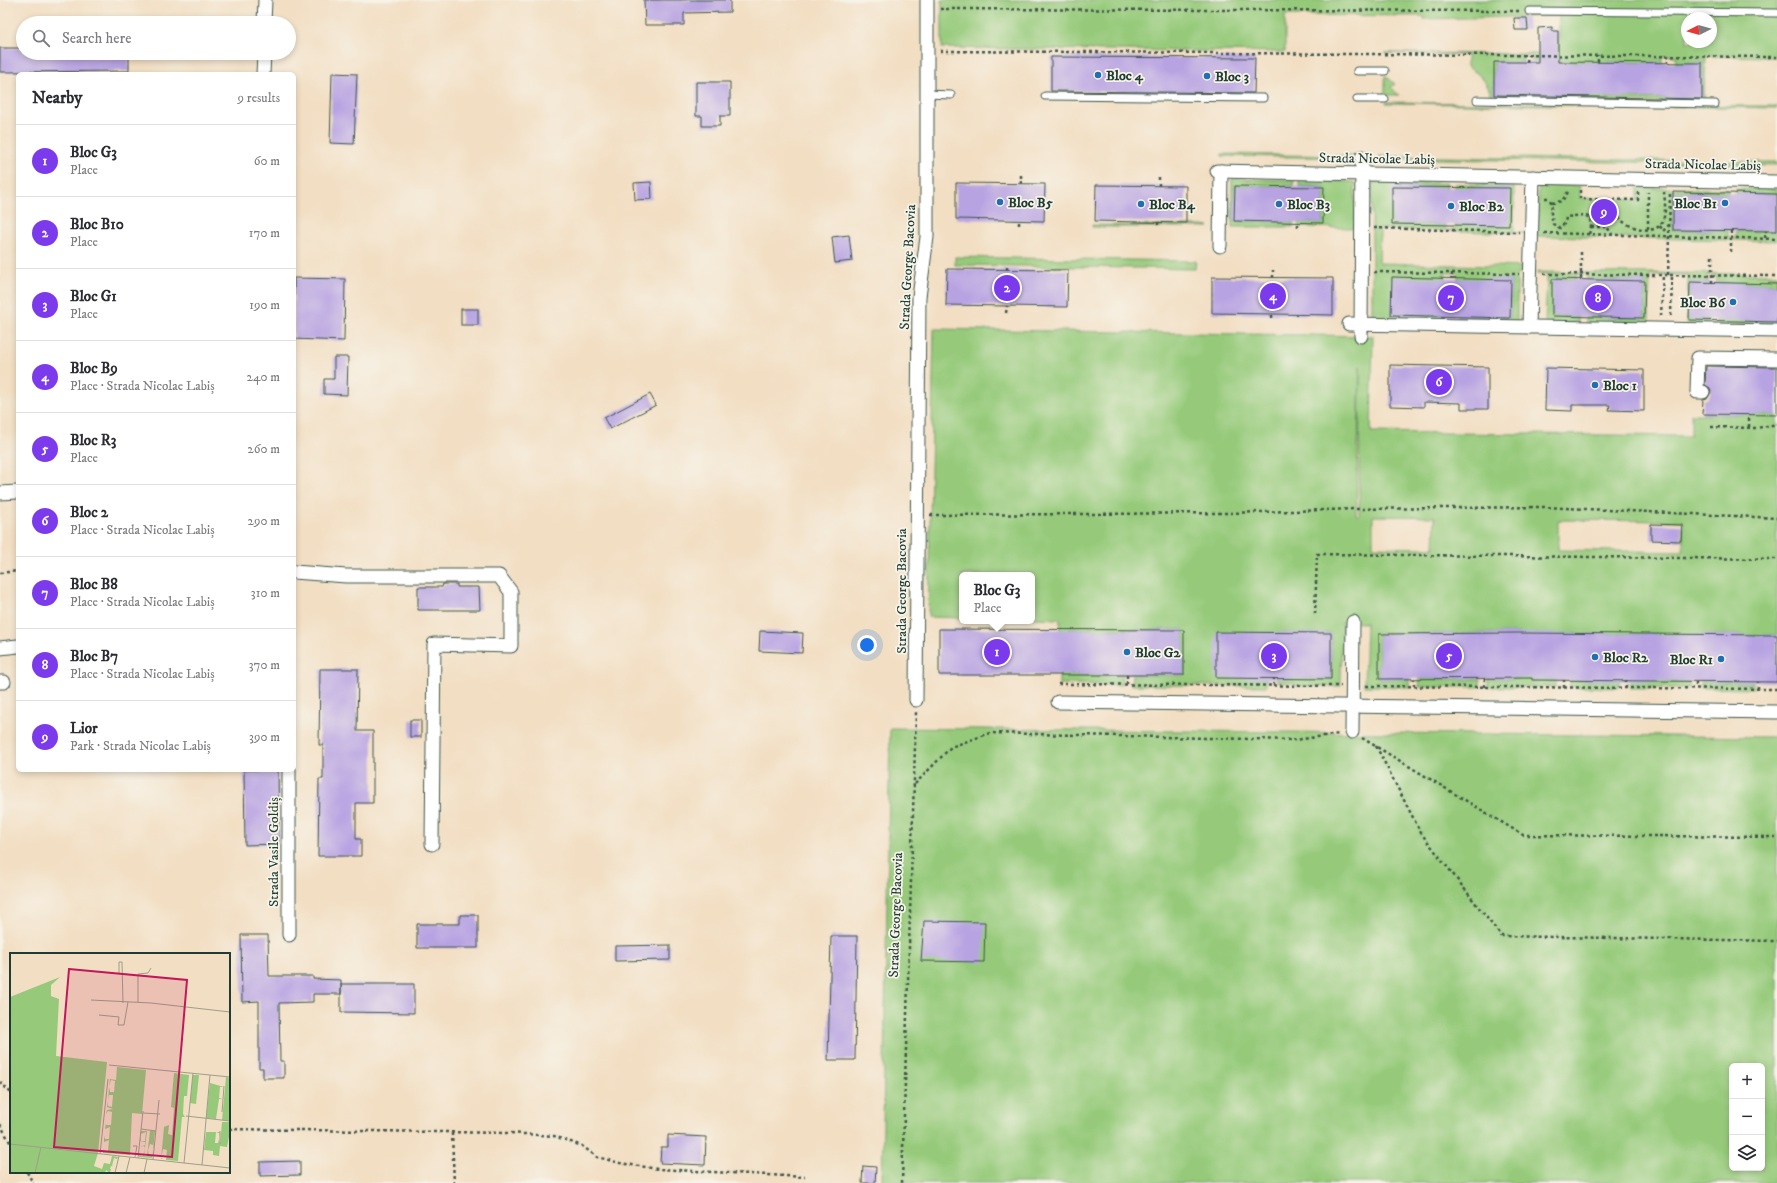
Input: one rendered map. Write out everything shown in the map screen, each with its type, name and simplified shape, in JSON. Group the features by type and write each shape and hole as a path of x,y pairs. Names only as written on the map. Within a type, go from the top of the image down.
{"street":[{"path":"264,16 265,0"},
{"name":"Strada George Bacovia","path":"916,700 919,297 927,236 927,5"},
{"path":"263,72 264,60"},
{"path":"1362,156 1357,328 1530,327 1777,331"},
{"name":"Strada Nicolae Labiș","path":"1220,246 1219,171 1777,182"},
{"path":"1530,327 1532,177"},
{"path":"1703,392 1697,392 1698,358 1777,359"},
{"path":"0,493 16,492"},
{"path":"296,572 346,576 499,576 511,592 511,646 434,644 432,844"},
{"path":"1352,732 1353,622"},
{"path":"0,648 16,646"},
{"path":"1058,702 1777,712"},
{"name":"Strada Vasile Goldiș","path":"289,772 289,935"}],"lane":[{"path":"1529,12 1777,13"},
{"path":"1357,71 1385,71"},
{"path":"927,94 951,95"},
{"path":"1045,96 1263,98"},
{"path":"1357,99 1386,99"},
{"path":"1477,100 1715,104"}],"path":[{"path":"927,5 1529,12"},
{"path":"927,51 1777,56"},
{"path":"1075,52 1075,57"},
{"path":"1231,52 1231,58"},
{"path":"1527,62 1528,55"},
{"path":"1598,55 1598,62"},
{"path":"1668,56 1668,63"},
{"path":"1021,175 1021,184"},
{"path":"1159,177 1159,186"},
{"path":"1552,203 1562,201 1567,196 1570,186"},
{"path":"1580,186 1580,199 1638,200 1638,188"},
{"path":"1648,188 1648,229"},
{"path":"1597,214 1597,207 1614,208 1623,222 1632,226 1653,230 1660,226 1664,217 1664,188"},
{"path":"1670,188 1669,236 1671,318"},
{"path":"1538,198 1548,198 1552,203 1551,213 1553,224 1560,228 1566,223 1566,217 1584,216 1590,218 1597,214"},
{"path":"1597,214 1604,219 1606,228 1612,234"},
{"path":"1588,234 1591,227 1590,218"},
{"path":"1019,220 1019,225"},
{"path":"1298,222 1298,227"},
{"path":"1450,225 1450,230"},
{"path":"1660,226 1663,231 1669,225"},
{"path":"1591,227 1606,228"},
{"path":"1373,228 1777,239"},
{"path":"1731,231 1731,254"},
{"path":"1766,231 1766,238"},
{"path":"1581,279 1582,252"},
{"path":"1712,254 1712,282"},
{"path":"1273,270 1273,278"},
{"path":"1373,272 1777,276"},
{"path":"1452,273 1452,279"},
{"path":"1661,318 1663,275"},
{"path":"1006,313 1007,306"},
{"path":"1749,427 1750,414"},
{"path":"1711,427 1749,427 1777,424"},
{"path":"918,515 1229,513 1356,509 1544,507 1777,518"},
{"path":"1315,614 1317,554 1777,559"},
{"path":"0,573 16,571"},
{"path":"1127,675 1127,685"},
{"path":"1274,678 1274,686"},
{"path":"1484,687 1485,678"},
{"path":"1414,679 1414,687"},
{"path":"1564,680 1564,688"},
{"path":"1626,680 1626,688"},
{"path":"1696,682 1696,688"},
{"path":"1758,682 1758,688"},
{"path":"1058,684 1777,689"},
{"name":"Strada George Bacovia","path":"902,1183 915,784 916,700"},
{"path":"915,784 951,747 990,733 1295,740 1352,732 1523,835 1777,837"},
{"path":"1376,746 1422,833 1501,936 1777,941"},
{"path":"0,1082 10,1092"},
{"path":"0,1124 10,1142"},
{"path":"230,1129 510,1133 554,1136 582,1146 597,1157 620,1163 658,1169 804,1177"},
{"path":"452,1133 454,1183"},
{"path":"28,1173 33,1183"}],"green space":[{"path":"942,0 1777,0 1777,57 1706,56 1704,94 1707,103 1492,100 1489,89 1484,80 1467,67 1467,55 1385,53 1559,54 1559,16 1424,19 1423,16 1285,15 1285,52 942,48","holes":["1523,55 1532,55 1532,62 1589,62 1588,97 1494,97 1494,62 1523,62","1662,56 1676,56 1676,63 1702,63 1702,99 1607,98 1607,62 1662,63"]},
{"path":"1385,75 1395,84 1391,87 1399,95 1385,95"},
{"path":"1386,103 1777,106 1777,108"},
{"path":"1222,154 1351,156 1351,158 1222,156"},
{"path":"1379,156 1777,162 1777,165 1379,158"},
{"path":"1232,179 1294,180 1294,186 1235,186 1234,221 1293,222 1293,227 1232,227"},
{"path":"1299,180 1355,182 1355,228 1299,227 1299,222 1323,223 1324,187 1299,186"},
{"path":"1372,182 1447,183 1447,187 1393,187 1392,223 1445,225 1445,230 1455,230 1455,184 1514,185 1514,232 1527,233 1380,229 1379,263 1526,267 1525,274 1517,274 1517,322 1457,321 1457,317 1510,318 1511,281 1458,279 1458,273 1445,273 1447,321 1372,320"},
{"path":"1539,185 1580,186 1580,198 1638,200 1638,188 1728,189 1728,193 1673,192 1673,230 1728,231 1728,237 1735,238 1736,231 1777,231 1777,241 1537,236"},
{"path":"1736,189 1777,189 1777,194 1736,193"},
{"path":"1092,225 1203,226 1209,227 1092,227"},
{"path":"955,257 1196,261 1195,269 955,265"},
{"path":"1537,272 1777,274 1777,284 1717,283 1716,275 1707,275 1708,325 1687,325 1688,275 1650,275 1649,324 1586,323 1586,317 1644,318 1645,281 1587,280 1586,274 1577,274 1576,279 1553,279 1552,316 1578,317 1578,323 1545,323 1547,274 1537,274"},
{"path":"1716,320 1777,321 1777,327 1716,325"},
{"path":"934,329 1373,336 1371,432 1691,436 1691,414 1777,415 1777,635 1665,635 1665,682 1689,682 1689,688 1630,688 1630,680 1657,634 1533,634 1532,680 1556,680 1556,687 1488,687 1488,678 1520,678 1520,633 1379,634 1379,679 1409,679 1409,687 1364,686 1366,623 1342,622 1341,686 1294,686 1294,683 1277,682 1277,678 1331,679 1331,633 1216,633 1266,678 1266,686 1131,685 1132,675 1184,675 1184,630 1069,629 1069,675 1122,675 1121,685 1059,684 1060,619 1035,618 1035,572 959,572 959,618 928,617","holes":["1360,366 1359,516 1356,515","1373,516 1435,517 1434,548 1373,547","1558,520 1683,521 1683,552 1558,550"]},
{"path":"1420,679 1480,679 1480,687 1419,687"},
{"path":"1570,680 1619,680 1619,688 1570,687"},
{"path":"1700,682 1753,682 1753,689 1700,688"},
{"path":"890,728 1777,737 1777,1183 882,1183"}],"building":[{"path":"644,0 730,0 730,12 684,13 684,25 645,25"},
{"path":"1514,18 1527,18 1528,30 1515,30"},
{"path":"1552,27 1552,31 1558,31 1558,62 1702,63 1702,99 1494,95 1494,62 1538,62 1538,28"},
{"path":"0,48 16,48 16,60 129,60 129,71 0,72"},
{"path":"1051,57 1255,58 1254,93 1051,91"},
{"path":"332,73 357,74 354,144 330,143"},
{"path":"696,82 730,82 730,116 720,116 720,126 702,126 702,116 696,116"},
{"path":"651,182 652,199 635,200 634,183"},
{"name":"Bloc B5","path":"956,183 1045,184 1044,221 956,219"},
{"name":"Bloc B4","path":"1096,185 1186,186 1186,223 1095,221"},
{"name":"Bloc B3","path":"1235,186 1324,187 1323,223 1234,221"},
{"name":"Bloc B2","path":"1392,187 1510,188 1509,226 1392,224"},
{"name":"Bloc B1","path":"1673,192 1777,194 1777,231 1673,230"},
{"path":"849,235 852,261 835,263 832,237"},
{"path":"947,269 1068,270 1067,307 946,305"},
{"path":"1212,277 1333,278 1333,315 1212,313"},
{"path":"1392,277 1511,280 1510,318 1391,315"},
{"path":"296,278 345,279 344,341 296,339"},
{"path":"1552,279 1645,281 1644,318 1552,316"},
{"name":"Bloc B6","path":"1690,282 1777,284 1777,322 1689,320"},
{"path":"461,309 478,309 478,325 461,325"},
{"path":"334,357 348,357 347,395 324,394 324,379 334,379"},
{"path":"1390,365 1488,367 1488,409 1461,409 1461,403 1424,402 1424,407 1390,406"},
{"path":"1706,366 1777,367 1777,415 1702,414 1703,400 1707,399 1711,392 1710,388 1705,385"},
{"name":"Bloc 1","path":"1546,368 1644,370 1644,411 1609,410 1610,405 1572,405 1572,411 1545,410"},
{"path":"650,394 656,405 610,429 604,418"},
{"path":"1651,524 1682,525 1681,541 1651,540"},
{"path":"443,584 457,584 457,587 479,587 480,610 418,610 418,587 442,587"},
{"path":"939,629 1184,630 1184,675 939,675"},
{"path":"760,631 803,633 802,653 759,651"},
{"path":"1216,632 1331,633 1331,679 1216,678"},
{"path":"1520,633 1777,635 1777,682 1532,680 1532,678 1379,679 1379,634"},
{"path":"320,669 358,669 357,731 373,731 373,803 356,803 356,839 361,839 361,856 318,856 319,779 323,779 323,745 319,745"},
{"path":"410,720 421,720 421,737 410,737"},
{"path":"244,772 278,772 279,844 245,845"},
{"path":"460,915 478,915 478,948 417,948 417,924 460,924"},
{"path":"924,921 985,922 984,962 921,961"},
{"path":"241,935 268,935 269,976 313,976 313,979 341,980 341,984 414,984 414,1013 341,1012 341,994 313,994 313,1002 279,1003 280,1061 284,1061 284,1078 263,1078 263,1068 259,1068 259,1001 242,1002"},
{"path":"831,936 857,936 855,1060 828,1060"},
{"path":"670,945 670,960 615,961 615,946"},
{"path":"668,1135 706,1137 705,1165 660,1163 661,1147 668,1147"},
{"path":"300,1161 300,1175 260,1176 260,1162"},
{"path":"863,1166 876,1167 875,1183 862,1183"}],"place":[{"name":"Bloc 4","path":"1098,75"},
{"name":"Bloc 3","path":"1207,76"},
{"name":"Bloc B5","path":"1000,202"},
{"name":"Bloc B1","path":"1725,203"},
{"name":"Bloc B4","path":"1141,204"},
{"name":"Bloc B3","path":"1279,204"},
{"name":"Bloc B2","path":"1451,206"},
{"name":"Lior","path":"1604,212"},
{"name":"Bloc B10","path":"1007,288"},
{"name":"Bloc B9","path":"1273,296"},
{"name":"Bloc B8","path":"1451,298"},
{"name":"Bloc B7","path":"1598,298"},
{"name":"Bloc B6","path":"1733,302"},
{"name":"Bloc 2","path":"1439,382"},
{"name":"Bloc 1","path":"1595,385"},
{"name":"Bloc G3","path":"997,652"},
{"name":"Bloc G2","path":"1127,652"},
{"name":"Bloc G1","path":"1274,656"},
{"name":"Bloc R3","path":"1449,656"},
{"name":"Bloc R2","path":"1595,657"},
{"name":"Bloc R1","path":"1721,659"}]}
